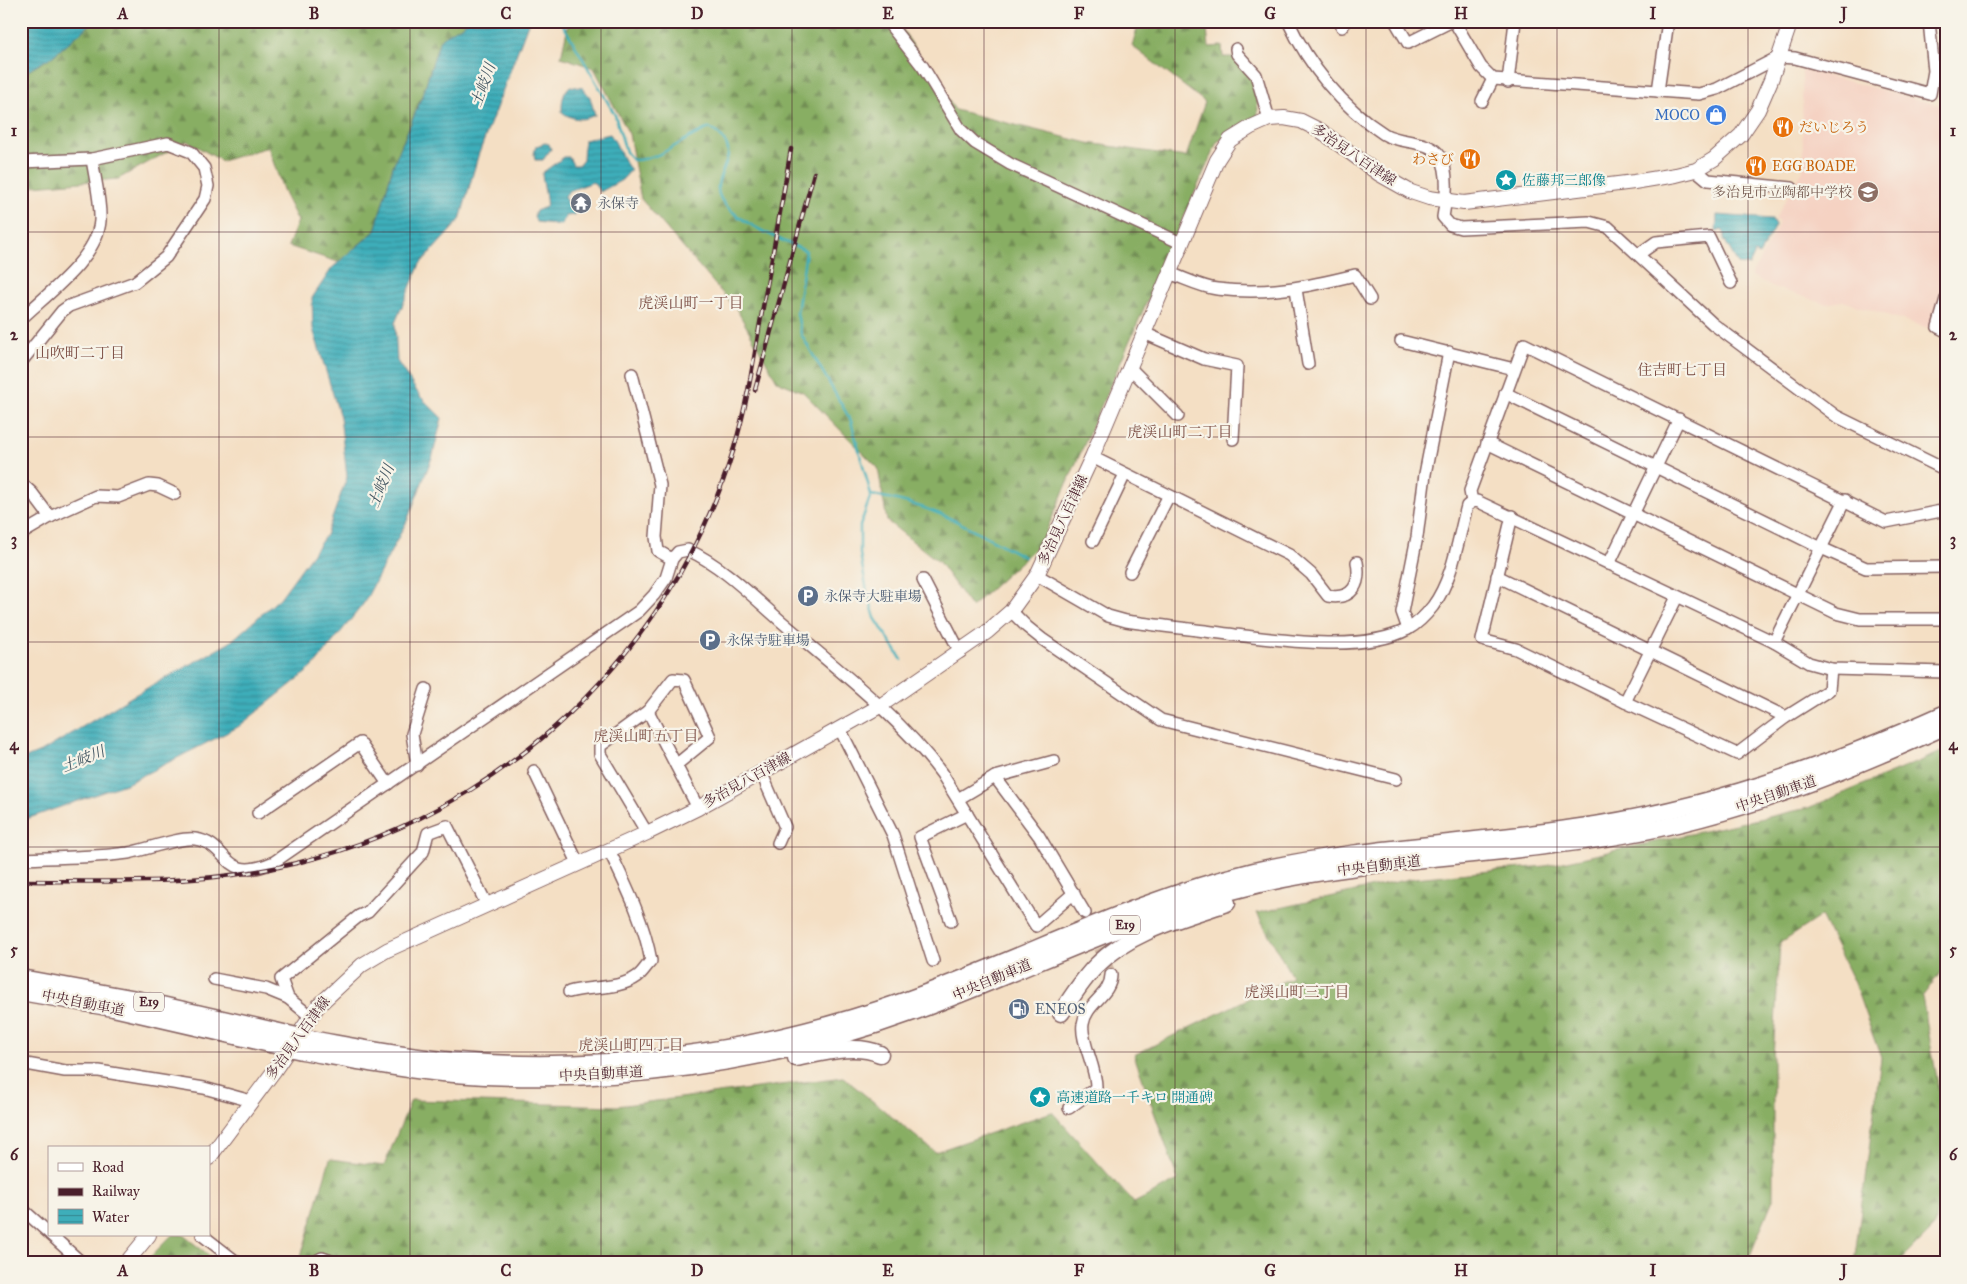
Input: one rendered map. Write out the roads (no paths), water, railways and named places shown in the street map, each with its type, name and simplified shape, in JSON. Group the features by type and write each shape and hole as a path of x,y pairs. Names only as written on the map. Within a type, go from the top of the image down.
{"highway":[{"name":"中央自動車道","path":"306,1045 433,1059 527,1064 654,1059 740,1046 823,1027 907,1000 1114,915 1221,880 1338,856 1576,828 1678,810 1776,782 1843,757 1946,713"},
{"name":"中央自動車道","path":"21,992 273,1038 405,1069 471,1075 569,1077 654,1072 757,1057 871,1026 954,997 1118,928 1190,902 1300,876 1578,842 1681,823 1780,794 1839,772 1946,726"},
{"path":"1061,1013 1096,966 1120,946 1137,936 1194,914 1272,890 1342,873 1405,862"},
{"name":"中央自動車道","path":"21,978 112,994 273,1038"},
{"path":"654,1072 715,1069 843,1050 869,1050 880,1054"}],"main road":[{"name":"多治見八百津線","path":"210,1157 310,1016 344,980 362,965 387,950 647,833 698,808 880,706 960,652 1011,611 1037,575 1092,457 1217,160 1230,140 1269,119 1301,122 1321,131 1379,174 1411,192 1464,203 1634,182 1696,170 1714,159 1741,135 1758,110 1791,21"},
{"path":"126,1263 148,1236"}],"street":[{"path":"887,21 912,52 961,130 992,155 1181,243"},
{"path":"1288,21 1310,62 1332,89 1359,114 1385,135 1435,150 1445,166 1446,200 1443,217 1450,225 1460,228 1589,222 1608,227 1713,324 1836,416 1946,470"},
{"path":"1395,21 1408,43 1453,21 1481,67 1493,79 1508,82 1699,94 1717,89 1779,57 1795,58 1930,94 1934,71 1929,21"},
{"path":"1508,82 1515,21"},
{"path":"1658,91 1668,21"},
{"path":"1236,49 1237,54 1256,75 1269,119"},
{"path":"1482,101 1493,79"},
{"path":"21,162 92,159 159,144 178,146 191,152 204,168 208,186 206,198 166,257 135,282 69,306 62,311 21,362"},
{"path":"21,319 75,267 95,240 100,221 100,211 92,159"},
{"path":"1696,170 1708,180 1792,188"},
{"path":"1639,254 1656,242 1709,237 1731,283"},
{"path":"1169,273 1216,289 1296,289 1355,275 1370,299"},
{"path":"1296,289 1308,364"},
{"path":"1946,299 1938,327 1946,331"},
{"path":"1144,333 1204,359 1237,366 1233,439"},
{"path":"1401,341 1514,369"},
{"path":"1472,502 1470,491 1524,344 1845,500 1886,522 1946,510"},
{"path":"1408,629 1402,612 1417,537 1425,474 1449,352"},
{"path":"1129,367 1178,416"},
{"path":"632,374 660,485 656,537 658,551 672,559"},
{"path":"1505,393 1819,547 1866,568 1946,568"},
{"path":"1609,564 1655,465 1679,419"},
{"path":"1487,443 1836,613 1860,619 1946,619"},
{"path":"1092,457 1168,497 1288,555 1311,574 1328,596 1342,598 1350,593 1360,576 1357,562"},
{"path":"1093,541 1125,474"},
{"path":"21,483 32,493 50,517"},
{"path":"21,534 50,517 96,496 118,498 149,485 158,486 175,494"},
{"path":"1130,572 1168,497"},
{"path":"1774,642 1819,547 1845,500"},
{"path":"1037,575 1108,616 1126,622 1314,644 1360,641 1385,637 1408,629 1420,620 1440,594 1454,557 1467,506 1477,501 1774,642 1809,663 1831,669 1946,672"},
{"path":"1512,516 1482,640 1516,649 1737,754 1786,717 1829,690 1831,669"},
{"path":"21,859 128,853 193,839 207,842 219,851 229,863 238,868 263,866 274,862 639,611 654,596 666,578 672,559 678,552 688,550 697,554 733,581 880,706 926,752 958,799 1036,926 1074,893"},
{"path":"1497,576 1786,717"},
{"path":"923,580 960,652"},
{"path":"1625,702 1677,597"},
{"path":"1011,611 1026,627 1042,639 1162,720 1396,779"},
{"path":"647,833 600,754 600,746 648,712 673,679 684,680 710,737 676,765"},
{"path":"417,765 412,734 426,689"},
{"path":"648,712 698,808"},
{"path":"840,729 893,835 933,961"},
{"path":"258,813 360,743 388,784"},
{"path":"958,799 995,777 1054,761"},
{"path":"534,771 578,863"},
{"path":"761,772 785,826 778,843"},
{"path":"995,777 1039,836 1085,913"},
{"path":"951,921 920,837 967,814"},
{"path":"288,998 281,979 368,912 423,852 428,833 447,826 487,905"},
{"path":"569,992 620,983 637,976 651,961 647,940 634,902 609,850"},
{"path":"1069,1108 1096,1088 1096,1077 1082,1024 1090,1009 1111,984 1112,975"},
{"path":"214,979 266,989 288,998 310,1016"},
{"path":"21,1063 65,1071 99,1072 204,1088 251,1101"},
{"path":"21,1208 48,1232"},
{"path":"52,1236 82,1263"},
{"path":"203,1236 238,1263"},
{"path":"312,1263 322,1258 337,1263"}],"water":[{"path":"21,21 94,21 53,56 21,75"},
{"name":"土岐川","path":"469,21 529,21 478,156 460,220 420,264 395,323 397,361 420,396 442,418 433,455 407,521 364,603 313,667 238,727 128,783 21,821 21,760 43,751 131,697 229,643 280,598 326,535 347,477 340,417 313,329 312,298 332,268 375,231 393,166 422,97 440,39"},
{"path":"570,86 583,88 590,97 595,115 578,119 562,112 562,101"},
{"path":"610,134 624,161 631,170 622,180 600,192 593,182 569,191 564,197 568,204 574,208 575,215 566,216 561,225 536,222 534,216 536,211 546,207 542,173 564,157 569,157 573,165 579,165 583,160 584,140"},
{"path":"545,143 549,144 551,149 543,160 535,160 536,146"},
{"path":"1717,215 1772,219 1775,226 1759,255 1755,253 1749,266 1738,264 1724,239 1725,235 1722,229 1716,232"}],"waterway":[{"path":"561,21 615,115 626,152 633,160 654,156 710,128 722,138 727,147 726,164 719,181 718,190 721,199 748,223 806,251 797,313 801,334 851,421 871,495 860,526 860,554 867,591 875,618 902,660"},
{"path":"871,495 913,504 950,518 1024,557"}],"tunnel":[{"path":"1093,933 1111,975"}],"railway":[{"path":"21,881 140,881 199,878 258,871 340,851 418,819 490,777 556,726 614,667 663,600 704,527 734,448 742,418 791,149"},
{"path":"755,390 814,173"}],"place":[{"name":"MOCO","path":"1716,115"},
{"name":"だいじろう","path":"1783,127"},
{"name":"わさび","path":"1470,159"},
{"name":"EGG BOADE","path":"1756,166"},
{"name":"佐藤邦三郎像","path":"1506,180"},
{"name":"多治見市立陶都中学校","path":"1868,192"},
{"name":"永保寺","path":"581,203"},
{"name":"永保寺大駐車場","path":"808,596"},
{"name":"永保寺駐車場","path":"710,640"},
{"name":"ENEOS","path":"1019,1009"},
{"name":"高速道路一千キロ 開通碑","path":"1040,1097"}],"district":[{"name":"虎渓山町一丁目","path":"691,303"},
{"name":"山吹町二丁目","path":"80,353"},
{"name":"住吉町七丁目","path":"1682,370"},
{"name":"虎渓山町二丁目","path":"1180,432"},
{"name":"虎渓山町五丁目","path":"646,736"},
{"name":"虎渓山町三丁目","path":"1297,992"},
{"name":"虎渓山町四丁目","path":"631,1045"}]}
